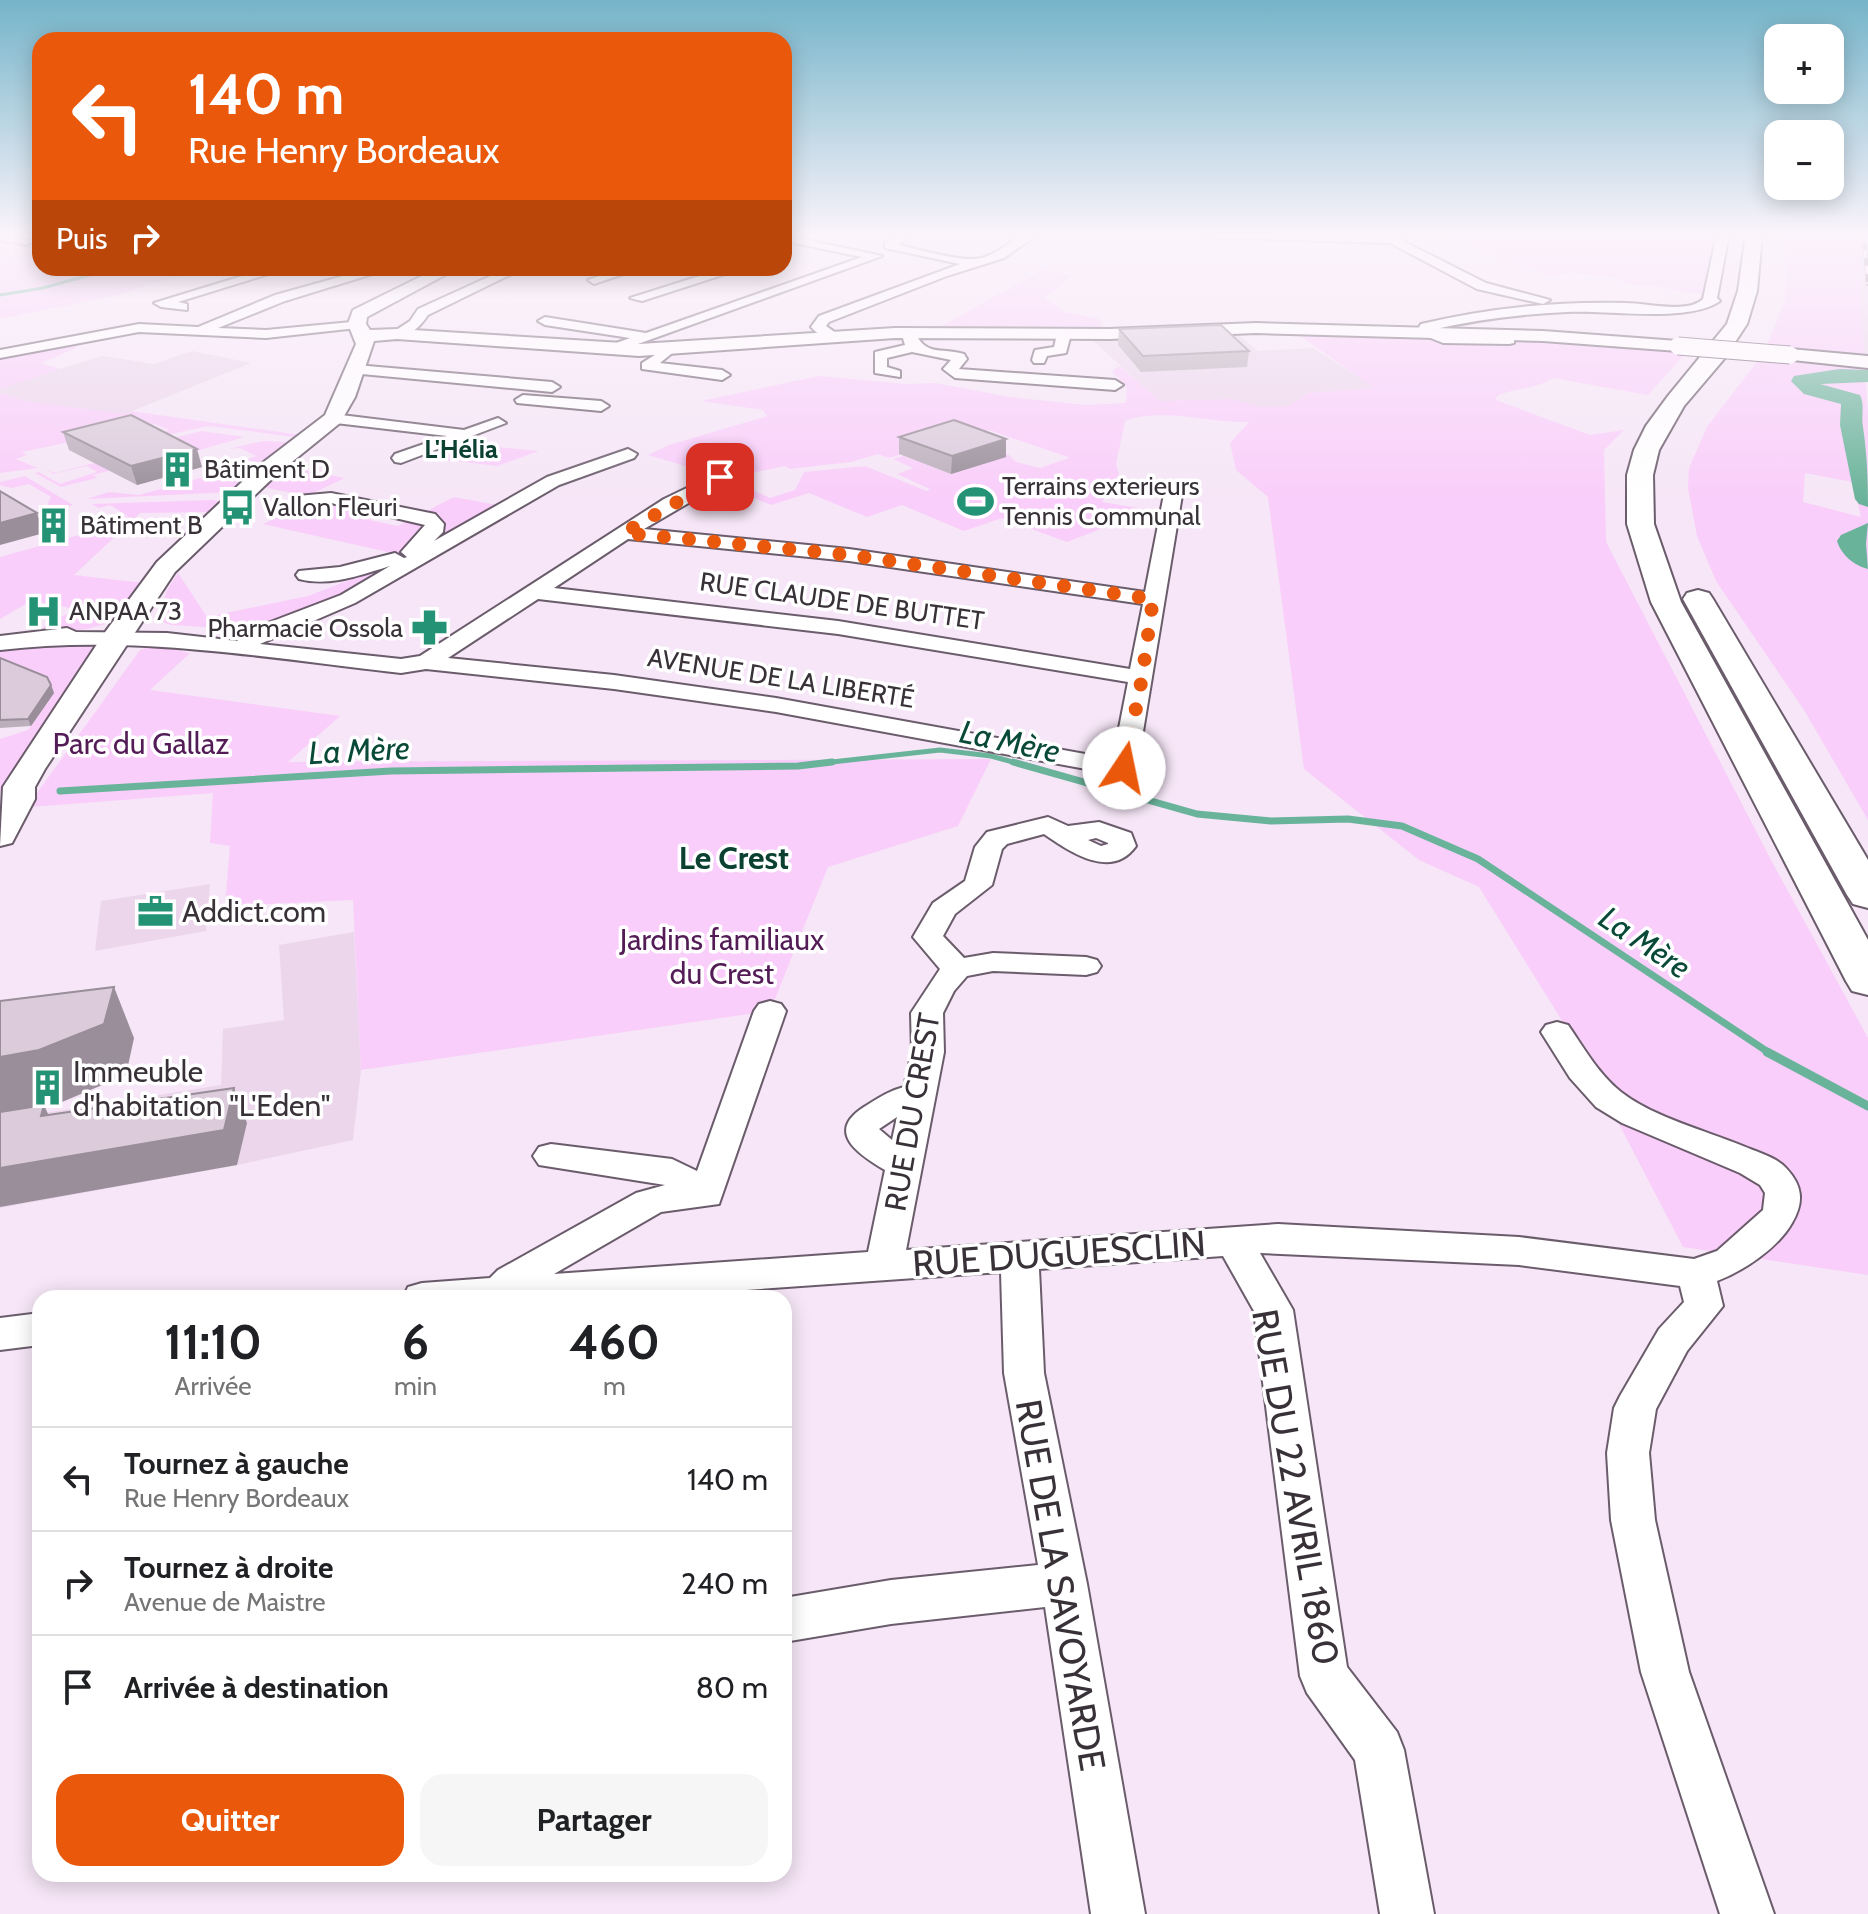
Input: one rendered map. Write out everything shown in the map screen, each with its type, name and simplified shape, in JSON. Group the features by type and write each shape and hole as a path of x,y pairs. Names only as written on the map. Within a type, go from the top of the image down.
{"highway":[{"path":"1737,323 1666,413 1647,446 1638,479 1639,520 1645,549 1666,602 1868,981"},
{"path":"1668,478 1674,453 1685,430 1747,349 1761,323"},
{"path":"1686,574 1743,681 1868,895"}],"main road":[{"path":"0,836 19,799 32,790 115,665 128,635 175,569 175,562 269,469 333,419 365,344 360,323"},
{"path":"360,330 613,349 669,350 831,336 910,340 1256,328 1575,337 1868,362"}],"street":[{"path":"199,330 216,323"},
{"path":"397,334 415,323"},
{"path":"560,323 645,337"},
{"path":"613,349 684,323"},
{"path":"831,323 835,331 831,336"},
{"path":"1441,323 1426,327 1423,332 1443,339 1509,340"},
{"path":"0,354 129,329 266,334 360,330"},
{"path":"1039,360 1040,353 1061,350 1064,334"},
{"path":"895,374 880,370 880,355 910,340 959,357 950,371 964,375 1115,385"},
{"path":"669,350 647,366 722,375"},
{"path":"356,370 552,387"},
{"path":"427,376 421,388 430,391 601,406"},
{"path":"333,419 464,435"},
{"path":"401,458 498,423"},
{"path":"248,643 348,599 409,558 553,481 628,454"},
{"path":"426,662 624,533 722,476"},
{"path":"1142,678 1174,489"},
{"path":"303,500 331,498 435,524 433,532 409,558 333,576 317,576"},
{"path":"624,533 849,555 1153,599"},
{"name":"RUE CLAUDE DE BUTTET","path":"532,592 825,624 985,648 1142,678"},
{"name":"AVENUE DE LA LIBERTÉ","path":"0,643 128,635 248,643 401,666 426,662 614,682 776,705 1124,768 1142,678"},
{"path":"1064,835 1048,825 997,838 989,847 978,885 943,909 928,937 957,969 993,962 1086,966"},
{"name":"RUE DU CREST","path":"886,1264 889,1235 928,1052 927,1013 941,987 957,969"},
{"path":"706,1195 770,1011"},
{"path":"1557,1032 1582,1070 1608,1099 1634,1115 1752,1164 1779,1183 1784,1204 1776,1219 1730,1261 1696,1274 1704,1306 1673,1340 1635,1408 1628,1453 1633,1520 1665,1672 1747,1914"},
{"path":"905,1166 885,1154 861,1132 862,1124 901,1099 919,1095"},
{"path":"551,1156 672,1172 706,1195"},
{"path":"502,1290 512,1280 649,1202 671,1196 706,1195"},
{"name":"RUE DUGUESCLIN","path":"539,1290 1278,1238 1494,1249 1696,1274"},
{"name":"RUE DU 22 AVRIL 1860","path":"1234,1241 1273,1310 1324,1676 1379,1750 1407,1914"},
{"name":"RUE DE LA SAVOYARDE","path":"1019,1254 1024,1373 1064,1584 1118,1914"},
{"path":"0,1334 32,1330"},
{"path":"792,1619 891,1602 1064,1584"}],"shaded area":[{"path":"1863,323 1868,323 1868,360 1864,360"},
{"path":"1236,332 1258,351 1313,348 1376,388 1308,393 1288,406 1262,407 1230,399 1160,401 1090,338"},
{"path":"192,351 251,363 125,414 26,401 0,393 1,387 102,356 154,364"},
{"path":"210,884 206,931 95,951 101,901"},
{"path":"354,932 361,1070 353,1140 237,1165 0,1208 0,1120 221,1085 223,1029 284,1020 279,945"}],"green space":[{"path":"947,323 1101,323 1103,330 940,327"},
{"path":"1776,323 1863,323 1864,360 1765,350"},
{"path":"1293,331 1577,340 1687,352 1648,395 1553,378 1539,385 1504,393 1496,400 1590,435 1624,430 1604,450 1606,542 1771,860 1868,1038 1868,1275 1683,1247 1582,1053 1479,887 1419,860 1304,769 1268,497 1236,470 1230,443 1249,422 1170,415 1125,421 1116,464 1121,482 1113,482 1102,502 1149,510 1067,542 1002,518 964,531 902,505 867,517 809,493 771,505 713,481 719,476 648,455 669,445 767,416 763,410 701,401 819,376 906,384 936,383 1010,397 1086,405 1126,403 1127,388 1112,371 1120,366 1160,401 1230,399 1262,407 1288,406 1308,393 1374,388","holes":["989,430 1068,457 1069,458 1040,468 1016,462 1009,455 960,437","953,438 1004,456 951,474 903,456 893,459 913,468 897,474 930,489 927,491 865,466 804,472 795,490 770,498 727,478 785,466 790,469 851,462 878,454 889,458"]},
{"path":"72,345 76,348 41,363 60,369 0,389 0,355"},
{"path":"1762,355 1864,365 1868,411 1868,820 1804,710 1716,581 1697,536 1688,488 1689,468 1707,427","holes":["1805,473 1853,482 1861,517 1803,502"]},
{"path":"0,393 26,401 125,414 131,411 301,435 231,492 87,499 109,492 139,495 254,463 248,459 256,456 240,448 228,449 263,441 287,442 294,437 209,426 166,435 162,433 169,430 155,424 22,452 27,455 16,459 38,468 0,473"},
{"path":"201,431 245,437 154,463 148,461 93,475 97,478 61,487 35,473 39,472 60,484 97,472 87,466 54,474 47,470 56,473 170,443 166,440"},
{"path":"453,443 539,451 498,466 417,457"},
{"path":"282,466 345,478 307,496 263,487"},
{"path":"25,476 73,505 23,519 20,517 51,508 48,503 51,497 29,484 12,488 0,485 0,482"},
{"path":"454,497 502,506 417,555 438,533 423,513"},
{"path":"220,502 211,512 140,513 74,575 143,583 119,620 87,629 0,639 42,632 43,627 76,609 31,601 0,619 0,557 122,523 118,519 128,516 110,505 99,508 92,504"},
{"path":"319,504 383,512 369,520 398,526 413,518 424,523 426,528 401,555 263,524 301,507"},
{"path":"397,564 340,596 254,630 171,625 158,617 167,590 178,573 207,617 308,596"},
{"path":"83,642 92,645 96,652 0,794 0,739 28,730 54,693 0,664 0,648"},
{"path":"153,645 186,646 182,652 190,653 150,690 340,716 288,762 991,759 958,826 828,867 770,1011 361,1070 353,900 225,906 230,846 210,843 213,793 31,807 37,793 140,650"}],"building":[{"path":"1221,325 1249,351 1143,356 1119,329"},
{"path":"131,415 197,449 131,466 63,432"},
{"path":"954,420 1006,439 952,456 899,437"},
{"path":"0,491 37,513 0,523"},
{"path":"0,658 47,677 51,685 28,719 0,720"},
{"path":"114,987 104,1024 39,1050 0,1057 0,1001"},
{"path":"234,1088 224,1130 0,1168 0,1112 44,1105 41,1116"}],"waterway":[{"path":"1868,376 1839,375 1802,381 1812,389 1852,400 1851,425 1868,499"},
{"path":"1868,531 1851,541 1852,546 1868,561"},
{"name":"La Mère","path":"832,762 940,750 991,756 1020,764"},
{"name":"La Mère","path":"60,791 391,771 798,766 832,762"},
{"name":"La Mère","path":"814,764 832,762"},
{"name":"La Mère","path":"1013,762 1197,814 1271,821 1348,819 1402,826 1478,859 1771,1054"},
{"name":"La Mère","path":"1767,1052 1868,1106"}],"place":[{"name":"Bâtiment D","path":"178,469"},
{"name":"Terrains exterieurs Tennis Communal","path":"976,501"},
{"name":"Vallon Fleuri","path":"237,507"},
{"name":"Bâtiment B","path":"54,525"},
{"name":"ANPAA 73","path":"43,611"},
{"name":"Pharmacie Ossola","path":"429,628"},
{"name":"Addict.com","path":"156,911"},
{"name":"Immeuble d'habitation \"L'Eden\"","path":"47,1088"}],"district":[{"name":"L'Hélia","path":"461,449"},
{"name":"Le Crest","path":"734,857"}],"route":[{"path":"720,477 624,533 849,555 1153,599 1142,678 1124,768"}],"park label":[{"name":"Parc du Gallaz","path":"141,743"},
{"name":"Jardins familiaux du Crest","path":"722,956"}]}
